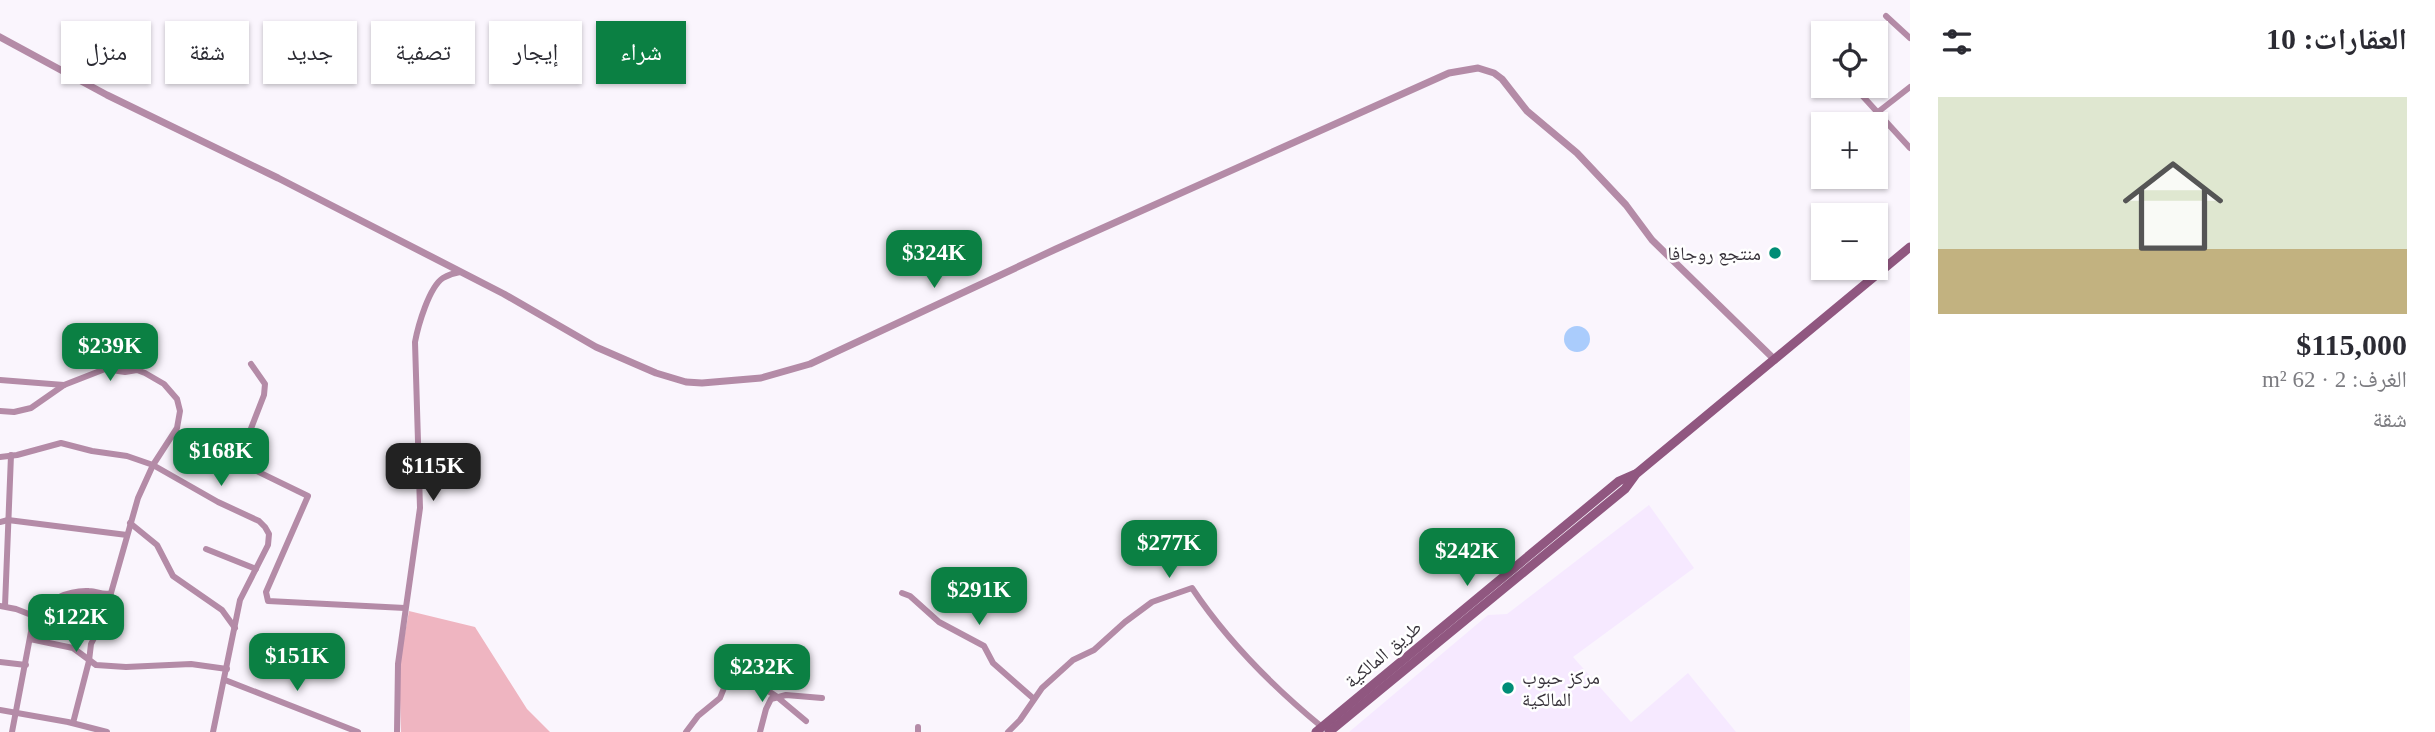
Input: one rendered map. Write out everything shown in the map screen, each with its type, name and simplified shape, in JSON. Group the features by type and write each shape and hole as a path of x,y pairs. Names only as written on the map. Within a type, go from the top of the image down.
{"main road":[{"name":"طريق المالكية","path":"1322,730 1625,489 1636,474 1910,247"}],"street":[{"path":"1886,16 1910,38"},
{"path":"0,37 107,95 278,178 527,306 596,347 656,373 686,382 702,383 761,379 810,364 1056,249 1449,73 1478,68 1494,73 1509,86 1527,111 1577,153 1626,205 1652,240 1775,360"},
{"path":"1865,98 1878,112 1910,87"},
{"path":"1888,123 1910,148"},
{"path":"397,732 398,664 420,508 417,332 439,282 445,276 460,272"},
{"path":"251,364 265,384 264,395 238,462 308,496 266,592 268,601 405,608"},
{"path":"0,411 14,412 31,408 64,385 105,369 125,372 137,370 164,384 177,399 180,416 172,438 153,465 138,498 108,611 91,644 73,723"},
{"path":"0,380 64,385"},
{"path":"0,457 61,443 92,452 118,454 153,465 218,502 259,521 265,527 269,534 268,545 240,600 213,732"},
{"path":"11,455 4,521 2,606 34,617"},
{"path":"4,521 127,535"},
{"path":"130,523 157,545 173,576 222,610 235,628"},
{"path":"206,549 256,569"},
{"path":"1008,732 1020,720 1042,688 1073,660 1094,650 1142,609 1165,596 1192,587 1223,631 1259,671 1322,730"},
{"path":"12,732 34,617 48,603 64,595 86,591 106,595 111,593"},
{"path":"902,593 910,596 939,622 984,646 993,663 1034,699"},
{"path":"30,639 73,648 96,664 126,667 191,664 227,669"},
{"path":"0,662 26,664"},
{"path":"686,732 698,716 720,698 732,668 776,696 806,721"},
{"path":"225,680 358,732"},
{"path":"761,732 768,703 776,696 822,698"},
{"path":"0,710 107,732"}],"shaded area":[{"path":"1649,505 1694,568 1573,657 1631,722 1688,673 1736,732 1349,732 1488,615 1507,614"},
{"path":"409,611 475,627 527,709 550,732 401,732 399,666"}],"water":[{"path":"1577,326 1586,330 1590,339 1586,348 1577,352 1568,348 1564,339 1568,330"}],"place":[{"name":"منتجع روجافا","path":"1775,253"},
{"name":"مركز حبوب المالكية","path":"1508,688"}]}
